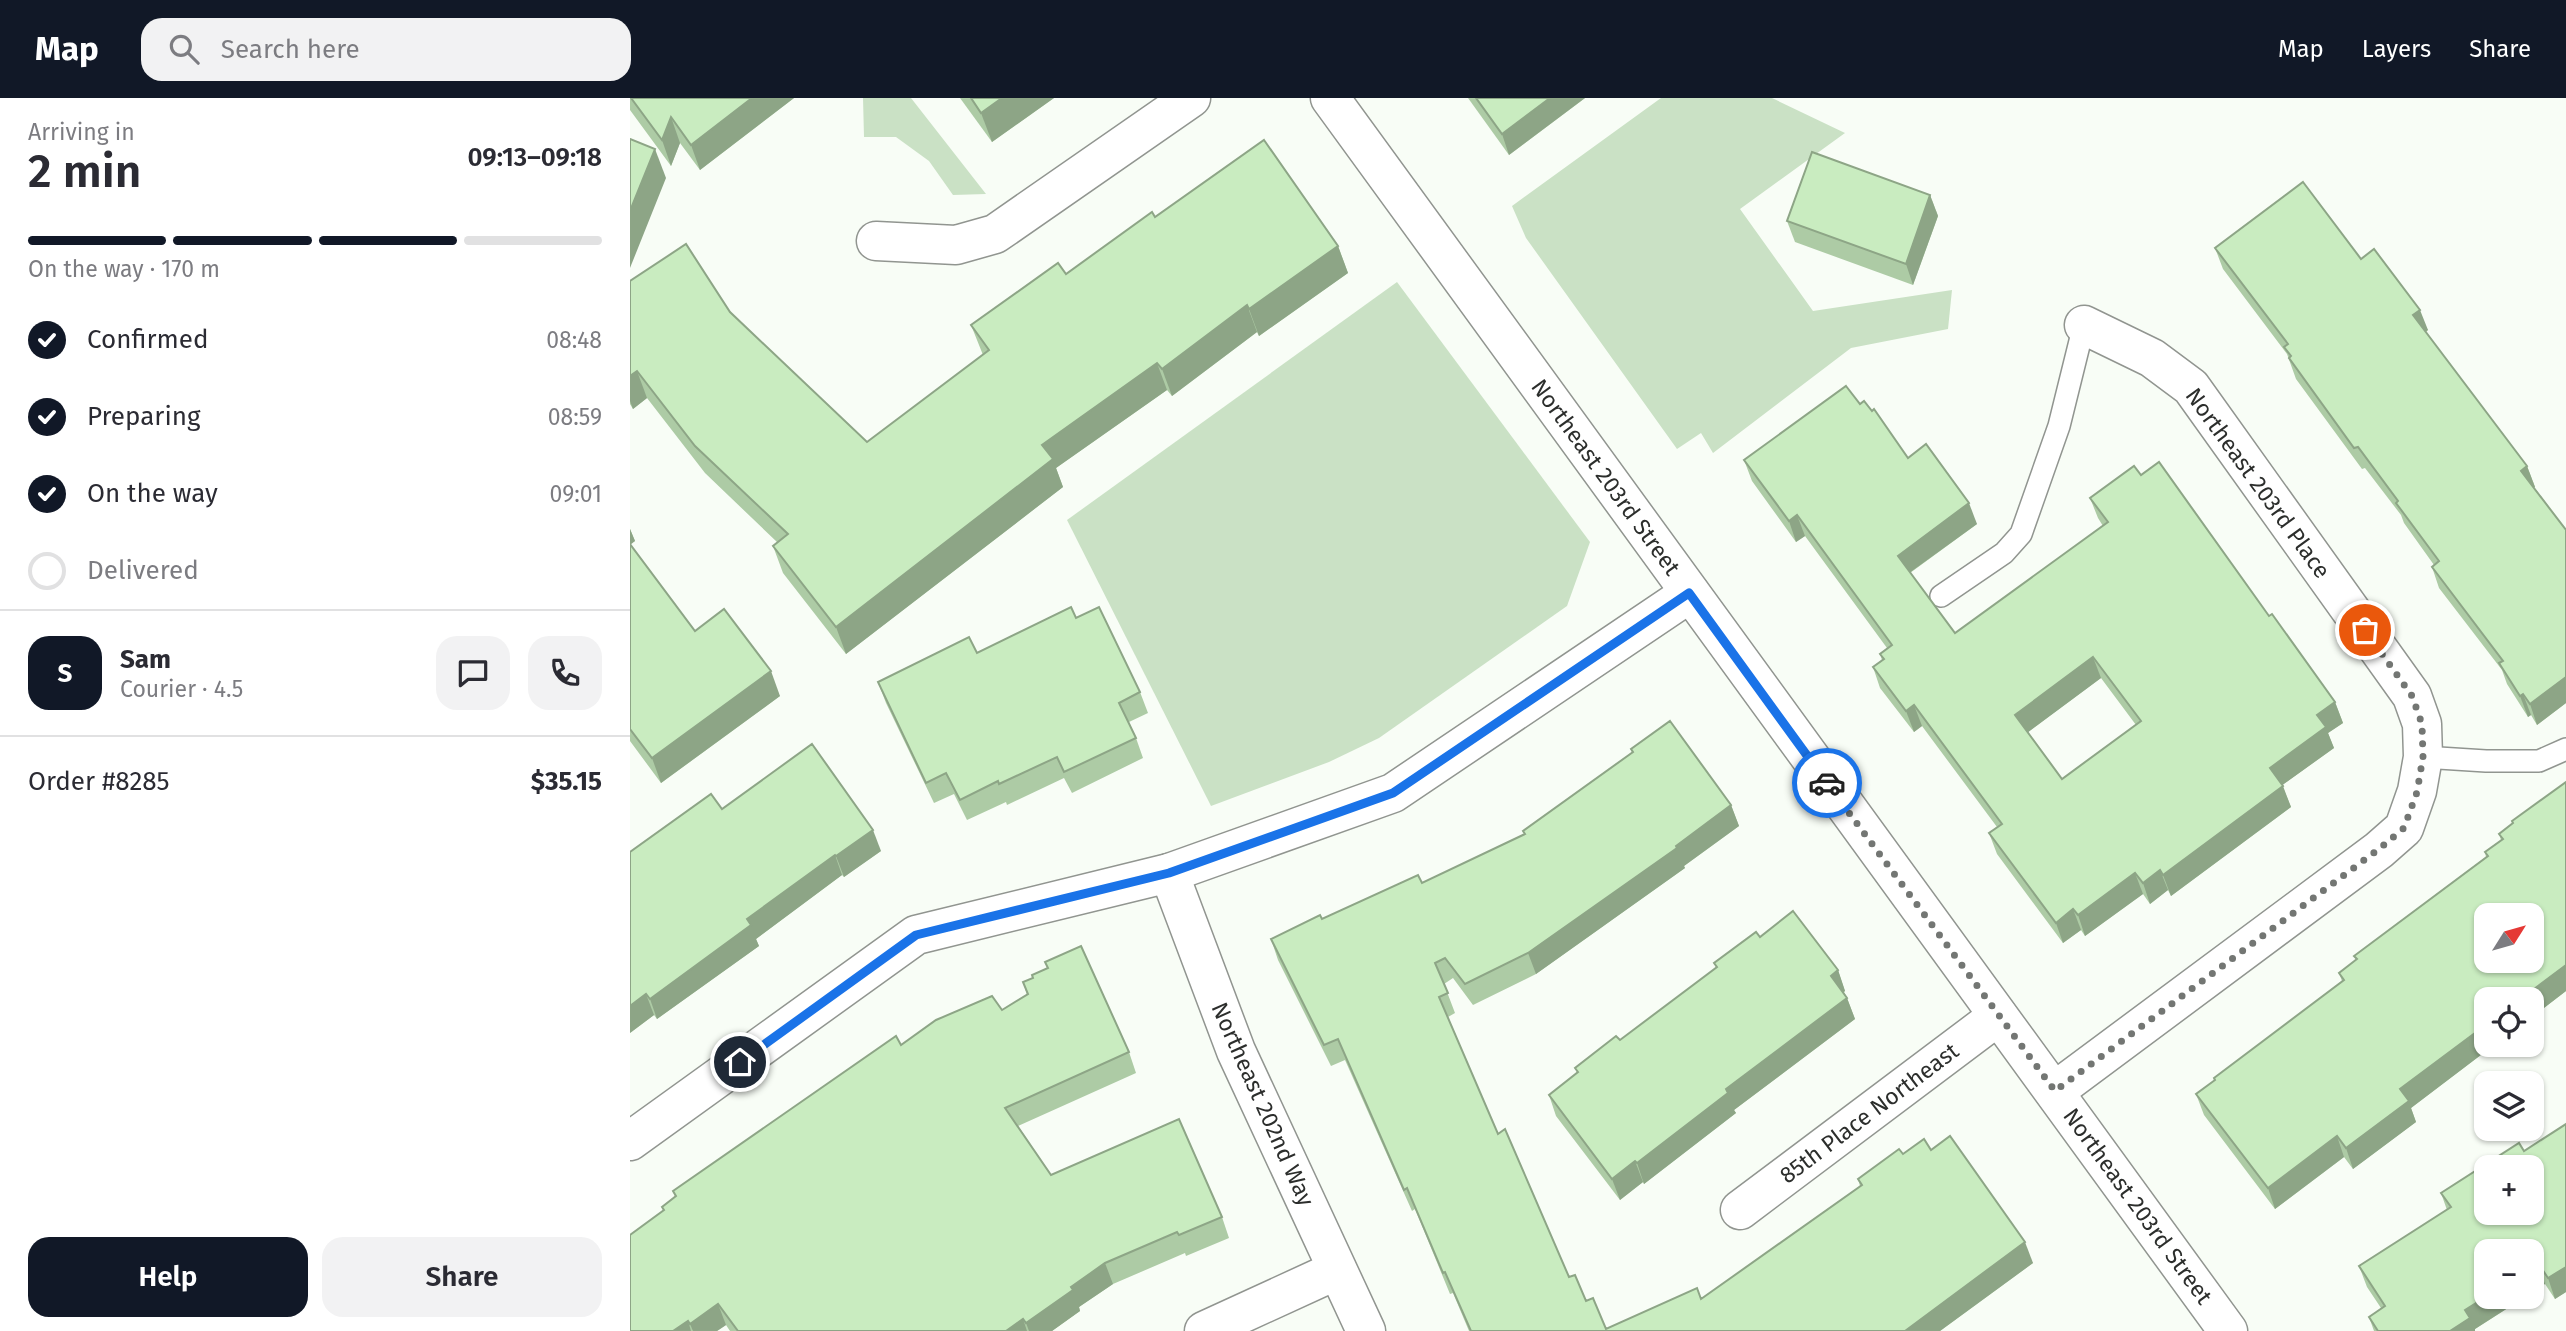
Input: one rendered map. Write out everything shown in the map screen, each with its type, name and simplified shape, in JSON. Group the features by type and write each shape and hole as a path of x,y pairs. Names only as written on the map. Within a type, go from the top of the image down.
{"street":[{"path":"876,241 956,245 995,234 1191,98"},
{"name":"Northeast 203rd Street","path":"1330,98 2228,1331"},
{"name":"Northeast 203rd Place","path":"2084,325 2151,358 2191,387 2412,696 2422,724 2423,757"},
{"path":"630,1141 916,935 1169,873 1393,793 1689,593"},
{"path":"2055,1091 2404,828 2417,792 2423,757"},
{"name":"Northeast 202nd Way","path":"1169,873 1236,1051 1366,1331"},
{"name":"85th Place Northeast","path":"1740,1210 1998,1016"},
{"path":"1204,1331 1337,1270"}],"lane":[{"path":"1941,596 2004,552 2021,534 2059,426 2084,325"},
{"path":"2423,757 2539,761 2566,748"}],"green space":[{"path":"863,98 911,98 986,194 953,195 929,161 896,137 864,137"},
{"path":"1661,98 1772,98 1845,133 1740,209 1813,311 1952,290 1948,329 1851,348 1713,453 1701,433 1677,449 1526,238 1512,206"},
{"path":"1397,282 1590,542 1567,606 1379,738 1329,762 1211,806 1067,520"}],"building":[{"path":"631,98 752,98 691,145 671,117 662,140"},
{"path":"971,98 1002,98 981,113"},
{"path":"1476,98 1550,98 1502,134"},
{"path":"630,139 655,149 630,211"},
{"path":"1264,140 1338,246 1249,309 1247,305 1162,369 1157,363 1042,445 1053,459 836,627 773,546 788,534 695,446 637,371 630,376 630,281 686,244 730,312 867,442 989,350 971,325 1058,263 1066,274 1152,212 1155,217"},
{"path":"1812,152 1930,195 1906,264 1787,221"},
{"path":"2303,182 2361,259 2374,249 2420,310 2413,315 2527,466 2521,471 2566,530 2566,677 2530,704 2523,694 2520,696 2499,663 2503,661 2432,567 2439,561 2396,503 2398,501 2358,447 2354,448 2289,358 2291,356 2284,347 2288,344 2215,248"},
{"path":"1846,386 1860,404 1864,401 1872,411 1874,409 1908,458 1926,444 1969,503 1898,556 1955,633 2108,522 2090,498 2134,466 2141,475 2159,462 2269,616 2272,614 2335,702 2317,715 2326,727 2270,768 2283,786 2163,875 2160,870 2143,883 2135,873 2078,915 2073,909 2056,923 1989,833 2002,824 1914,705 1906,711 1873,667 1884,659 1880,654 1892,645 1797,515 1789,521 1744,460","holes":["2093,657 2141,721 2062,779 2015,715"]},
{"path":"630,544 695,631 724,609 771,671 652,758 630,729"},
{"path":"1071,607 1076,618 1099,607 1140,692 1119,703 1136,738 1064,772 1057,757 960,800 946,773 926,783 878,682 969,637 977,653"},
{"path":"1670,721 1731,805 1676,846 1677,848 1528,953 1465,984 1445,958 1435,963 1448,993 1439,997 1498,1134 1505,1129 1569,1277 1575,1275 1586,1301 1593,1298 1606,1329 1697,1288 1701,1299 1862,1185 1858,1179 1899,1149 1903,1154 1924,1139 1931,1150 1950,1136 2025,1242 1905,1331 1471,1331 1407,1188 1404,1190 1338,1039 1324,1045 1271,939 1320,915 1322,919 1418,875 1422,883 1525,834 1523,831 1633,752 1631,749"},
{"path":"812,744 873,830 747,919 751,925 650,999 646,994 630,1006 630,852 711,794 722,809"},
{"path":"2566,782 2566,965 2537,987 2474,987 2474,1034 2400,1089 2409,1101 2346,1148 2337,1136 2268,1188 2196,1094 2344,980 2339,973 2357,959 2354,956 2488,856 2485,852 2503,839 2499,834 2513,823 2512,821"},
{"path":"1793,911 1838,970 1831,976 1847,998 1726,1089 1728,1093 1612,1179 1549,1095 1578,1072 1575,1068 1616,1036 1620,1040 1717,967 1714,963 1756,932 1760,937"},
{"path":"1081,946 1129,1052 1005,1108 1051,1175 1179,1119 1222,1217 1179,1235 1177,1232 1105,1263 1071,1287 1073,1290 1026,1323 1023,1319 1006,1331 738,1331 718,1304 690,1324 688,1321 673,1331 630,1331 630,1235 664,1210 662,1207 676,1196 673,1191 896,1036 901,1045 936,1020 992,996 1002,1010 1028,994 1023,982 1048,968 1045,962"},
{"path":"2566,1124 2566,1267 2548,1278 2544,1272 2544,1239 2474,1239 2474,1304 2465,1310 2470,1318 2450,1331 2378,1331 2369,1317 2385,1306 2359,1266 2451,1207 2441,1193 2474,1172 2474,1225 2544,1225 2544,1155 2500,1155 2519,1143 2524,1151 2544,1141 2544,1138"}],"way so far":[{"path":"1827,783 2055,1091 2404,828 2417,792 2423,757 2422,724 2412,696 2365,630"}],"route":[{"path":"740,1062 916,935 1169,873 1393,793 1689,593 1827,783"}]}
